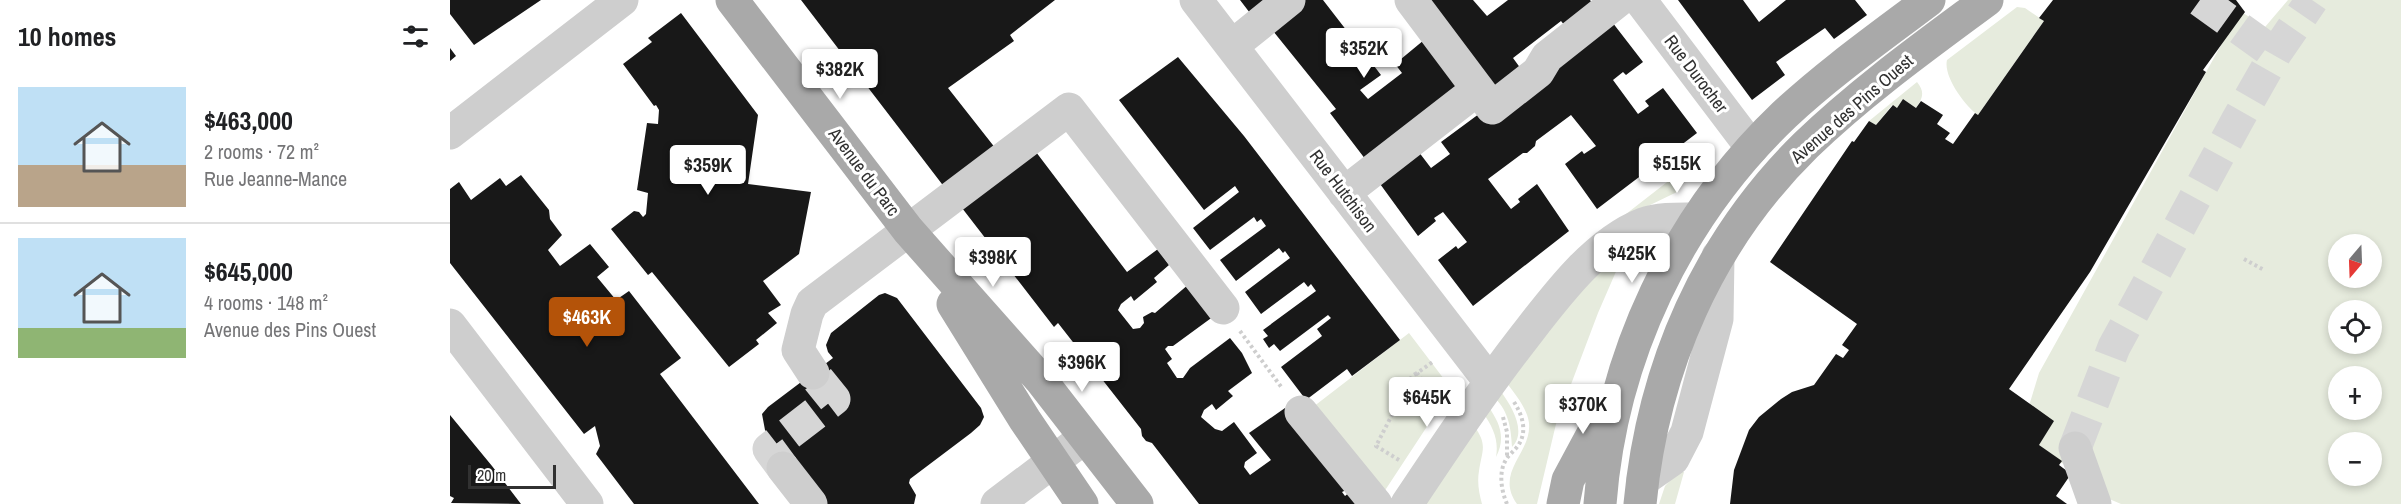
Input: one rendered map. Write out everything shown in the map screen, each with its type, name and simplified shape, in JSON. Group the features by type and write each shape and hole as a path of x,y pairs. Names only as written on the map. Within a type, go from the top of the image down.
{"main road":[{"name":"Avenue du Parc","path":"732,0 908,230 1040,379 1137,504"},
{"name":"Avenue des Pins Ouest","path":"1600,504 1608,440 1624,377 1656,292 1670,263 1697,219 1752,148 1809,93 1929,0"},
{"name":"Avenue des Pins Ouest","path":"1641,492 1658,399 1671,358 1694,302 1738,224 1764,191 1811,140 1869,90 1987,0"},
{"name":"Avenue du Parc","path":"908,230 1010,398 1082,504"},
{"name":"Avenue des Pins Ouest","path":"1563,504 1568,480 1624,377"}],"street":[{"path":"450,133 622,0"},
{"name":"Rue Hutchison","path":"1196,0 1344,193 1500,389"},
{"path":"1232,46 1289,0"},
{"path":"1411,0 1492,108 1538,72 1547,57 1619,0"},
{"name":"Rue Durocher","path":"1640,0 1752,148"},
{"path":"1344,193 1478,89"},
{"path":"813,373 798,350 810,307 1069,109 1223,308"},
{"path":"1407,504 1500,389 1564,285 1632,229 1651,221 1697,219"},
{"path":"450,325 587,504"},
{"path":"1301,412 1376,504"},
{"path":"998,504 1084,438"},
{"path":"2075,448 2095,504"},
{"path":"783,468 812,504"}],"path":[{"path":"2244,259 2264,270"},
{"path":"1223,308 1301,412"},
{"path":"1404,462 1376,446 1412,376 1436,359"},
{"path":"1417,372 1422,380"},
{"path":"1500,389 1516,405 1523,426 1518,446 1507,458"},
{"path":"1501,413 1508,432 1507,458 1501,477 1502,493 1507,504"}],"shaded area":[{"path":"2288,0 2401,0 2401,504 2121,504 2093,492 2097,474 2029,453 2018,442 2039,373 2240,11 2265,27"},
{"path":"2017,7 2025,8 2044,21 1978,115 1956,90 1948,74 1947,60"},
{"path":"1917,82 1922,95 1916,108 1903,99 1897,108 1892,105 1876,125 1869,121"},
{"path":"1707,151 1677,192 1617,221"},
{"path":"1619,252 1621,260 1598,313 1556,424 1537,504 1517,504 1511,493 1511,472 1525,444 1529,423 1517,396 1506,382 1570,297"},
{"path":"1409,333 1447,383 1449,393 1382,495 1313,407"},
{"path":"1502,393 1514,412 1518,427 1516,441 1512,447 1506,415 1495,398"},
{"path":"1488,406 1496,418 1501,437 1496,457 1497,445 1494,434 1483,413"},
{"path":"1474,426 1483,443 1478,479 1482,504 1421,504"},
{"path":"1679,471 1684,472 1675,504 1659,504 1665,486"}],"building":[{"path":"450,0 541,0 474,45 450,14"},
{"path":"801,0 1055,0 1010,35 1014,41 948,88 996,149 945,188"},
{"path":"1240,0 1275,0 1253,17"},
{"path":"1302,0 1323,0 1381,75 1360,90 1368,99 1402,73 1395,64 1424,40 1463,90 1369,164 1330,113 1336,109 1269,26"},
{"path":"1423,0 1473,0 1487,16 1508,0 1590,0 1597,10 1569,31 1561,21 1513,58 1521,69 1494,91"},
{"path":"1678,0 1743,0 1759,22 1786,0 1855,0 1867,15 1834,39 1825,28 1776,62 1785,75 1752,100"},
{"path":"2053,0 2236,0 2245,12 2203,70 2206,72 2090,272 2009,389 2054,421 2039,445 2062,461 2059,465 2071,474 2056,496 2067,504 1730,504 1734,470 1749,430 1759,417 1781,399 1792,392 1814,385 1836,354 1843,358 1849,350 1842,345 1857,324 1770,262 1852,141 1854,142 1869,121 1876,125 1893,105 1897,108 1903,99 1916,108 1921,101 1943,115 1937,124 1950,133 1945,139 1953,144 1975,113 1978,115 2044,21 2039,18"},
{"path":"681,13 758,115 748,184 811,192 799,254 763,281 781,305 768,313 777,323 756,340 759,344 729,367 652,272 648,275 611,229 634,211 639,212 643,217 646,214 648,193 637,190 647,123 658,124 659,110 623,64 652,42 648,38"},
{"path":"1609,18 1643,62 1626,75 1623,72 1613,80 1638,114 1649,106 1645,101 1663,88 1697,133 1597,209 1565,164 1582,151 1584,154 1596,146 1571,115 1536,141 1535,146 1527,153 1523,153 1488,179 1511,209 1520,202 1518,199 1537,184 1569,231 1473,306 1438,260 1456,246 1458,249 1467,242 1443,212 1434,218 1436,221 1418,236 1375,177 1415,147 1431,168 1450,154 1441,142"},
{"path":"450,48 456,56 450,61"},
{"path":"1178,57 1244,136 1400,340 1352,376 1347,369 1306,400 1281,367 1322,336 1317,329 1331,318 1328,315 1280,351 1274,344 1269,348 1263,339 1268,336 1263,330 1316,291 1311,284 1308,287 1304,282 1261,314 1245,292 1290,258 1285,251 1283,253 1279,248 1236,281 1220,260 1266,226 1261,219 1257,222 1254,217 1210,250 1193,228 1239,192 1235,186 1204,210 1119,100"},
{"path":"1036,152 1127,272 1158,249 1169,265 1154,278 1157,282 1134,301 1131,296 1121,304 1118,310 1133,329 1140,328 1144,323 1143,317 1152,312 1155,313 1189,284 1214,316 1173,346 1165,349 1172,359 1167,363 1177,378 1183,378 1190,368 1230,338 1242,353 1252,373 1228,391 1233,396 1216,410 1212,404 1204,410 1201,417 1215,429 1222,431 1234,422 1257,453 1245,462 1244,467 1250,475 1271,460 1249,433 1285,408 1346,490 1342,492 1345,496 1351,491 1362,504 1199,504 1152,443 1146,441 1142,436 1141,429 1058,323 1054,327 962,208"},
{"path":"521,175 549,210 550,219 562,235 548,250 560,266 590,244 609,267 597,277 616,300 629,291 681,358 660,374 759,504 634,504 596,454 600,446 595,426 584,434 450,263 450,189 459,182 471,200 500,178 506,186"},
{"path":"885,293 897,298 981,408 984,417 980,425 971,433 910,479 909,483 916,495 914,504 822,504 765,430 762,414 833,358 826,345 831,333 879,295"},
{"path":"450,415 521,504 451,503 454,498 450,496"}],"tunnel":[{"path":"2200,0 2275,54"},
{"path":"2075,448 2114,347 2275,54 2312,0"},
{"path":"783,468 769,449 834,399 813,373"}]}
